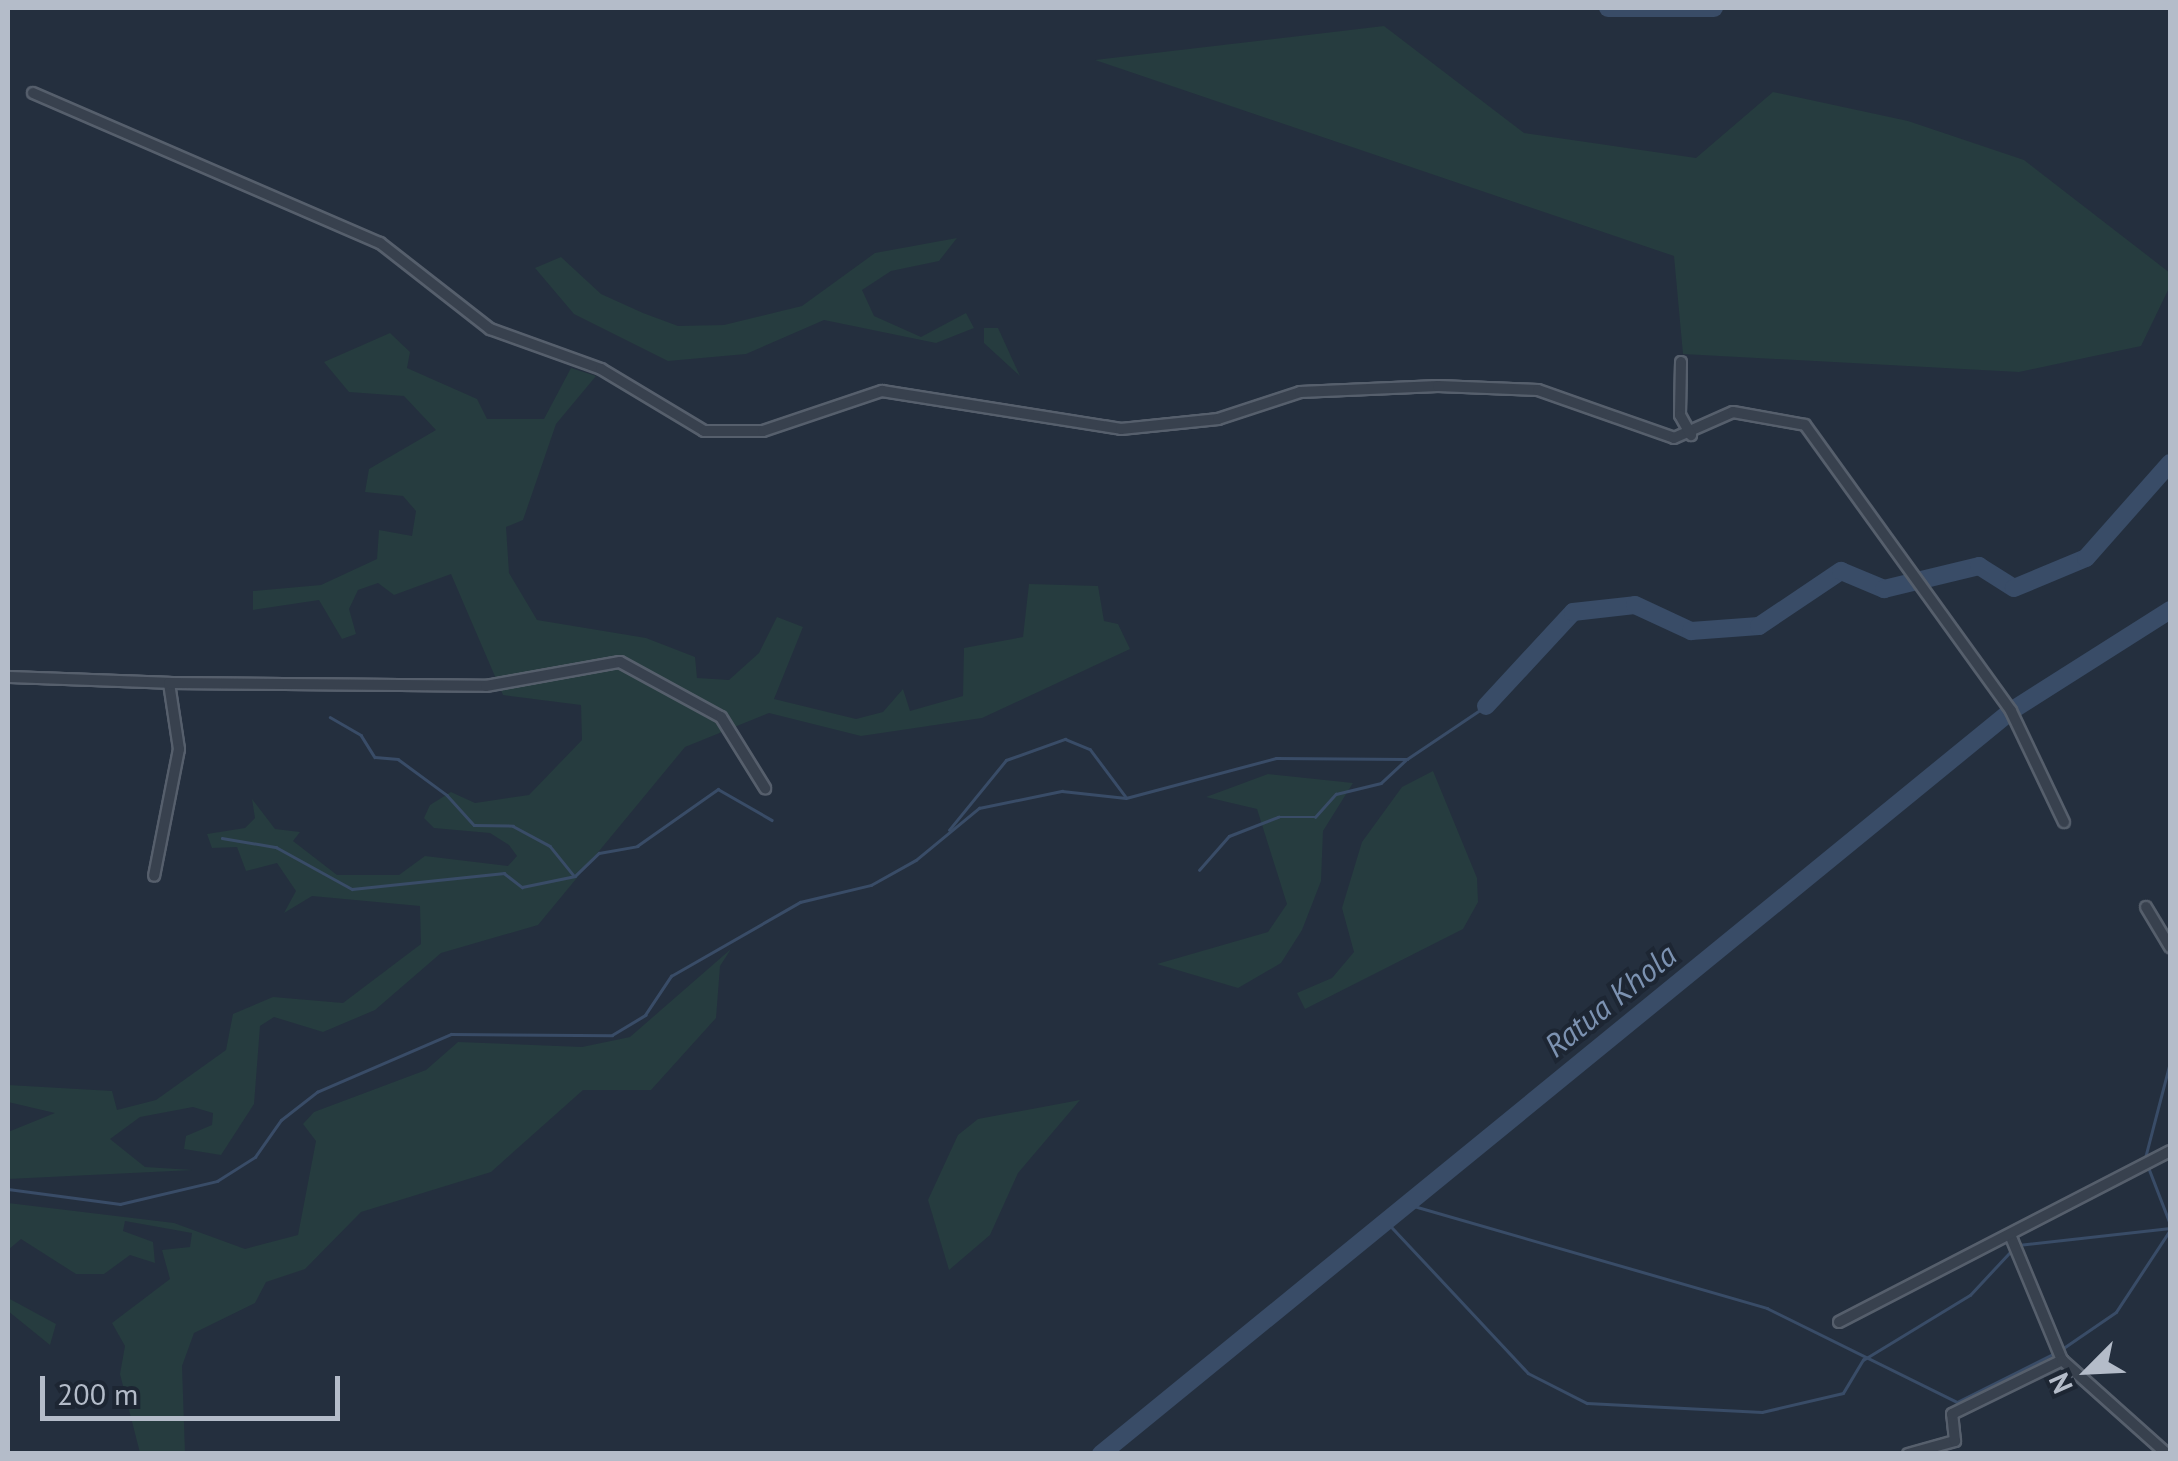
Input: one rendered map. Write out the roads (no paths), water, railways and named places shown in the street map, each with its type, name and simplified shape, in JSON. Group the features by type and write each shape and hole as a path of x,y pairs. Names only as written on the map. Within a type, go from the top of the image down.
{"street":[{"path":"33,93 380,242 490,330 601,369 704,431 763,431 882,390 1121,429 1218,419 1340,387 1457,386 1538,390 1674,438 1691,436 1733,412 1805,425 2011,711 2064,822"},
{"path":"1681,362 1680,416 1691,436"},
{"path":"8,677 169,684 486,686 620,662 721,717 765,788"},
{"path":"154,876 179,749 169,684"},
{"path":"2146,907 2170,947"},
{"path":"1839,1322 2011,1237 2170,1151"},
{"path":"2011,1237 2062,1360 2167,1454"},
{"path":"1908,1454 1955,1441 1952,1414 2062,1360"}],"waterway":[{"path":"1608,8 1714,8"},
{"path":"1486,706 1573,612 1635,605 1691,631 1759,626 1841,571 1884,589 1979,566 2014,588 2086,558 2170,463"},
{"name":"Ratua Khola","path":"1101,1454 2011,711 2170,610"},
{"path":"8,1189 120,1204 217,1181 255,1157 281,1120 317,1092 451,1034 612,1035 645,1015 671,976 800,902 871,885 916,860 979,808 1062,791 1126,798 1276,758 1407,759 1486,706"},
{"path":"330,717 361,735 375,757 398,759 447,795 474,825 513,826 550,846 574,876"},
{"path":"949,830 1006,760 1065,739 1090,749 1126,797"},
{"path":"1199,870 1229,836 1278,817 1315,817 1336,794 1381,783 1405,761"},
{"path":"222,838 276,847 352,889 504,873 522,887 575,876 599,853 637,846 718,789 772,820"},
{"path":"2145,1158 2170,1062"},
{"path":"2148,1166 2170,1223"},
{"path":"1407,1204 1767,1308 1957,1402 2055,1353"},
{"path":"1386,1221 1528,1373 1587,1403 1762,1412 1843,1393 1863,1360 1970,1295 2012,1250"},
{"path":"2018,1245 2170,1228"},
{"path":"2062,1349 2116,1312 2170,1230"}]}
